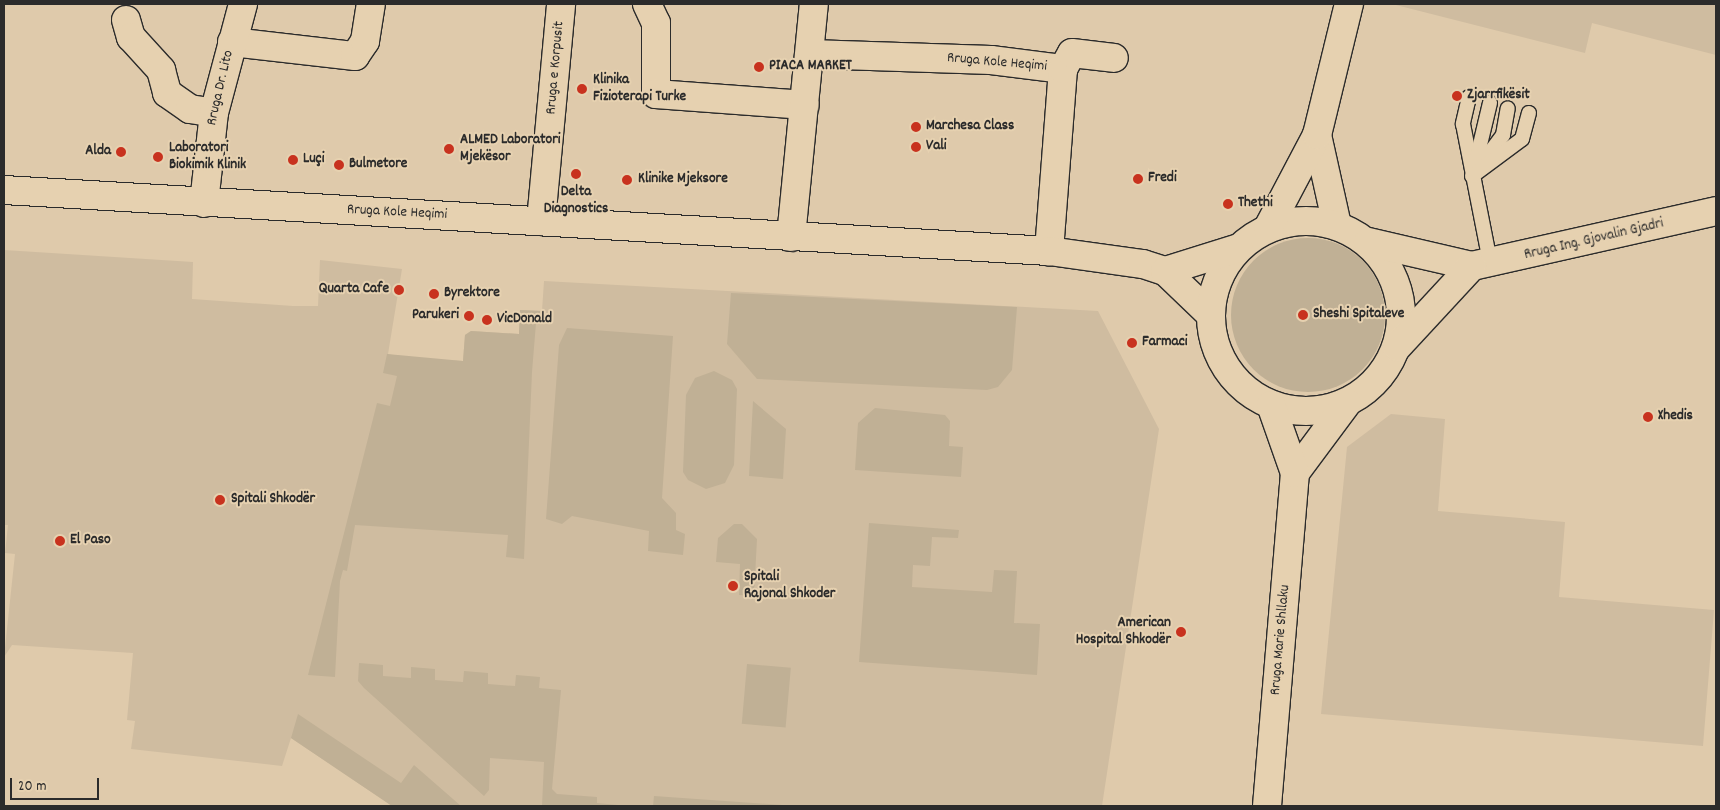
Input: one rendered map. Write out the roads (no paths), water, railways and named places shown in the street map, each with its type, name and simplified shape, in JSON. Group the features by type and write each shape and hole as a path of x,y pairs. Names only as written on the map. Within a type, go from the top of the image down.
{"street":[{"name":"Rruga Dr. Lito","path":"204,203 214,113 243,4"},
{"path":"232,42 355,56 365,41 371,4"},
{"name":"Rruga e Korpusit","path":"541,221 561,4"},
{"path":"647,4 656,22 656,94 805,105"},
{"path":"791,237 814,4"},
{"path":"1268,228 1317,135 1349,4"},
{"path":"126,20 131,37 160,70 167,94 190,109 214,113"},
{"name":"Rruga Kole Heqimi","path":"810,54 992,60 1063,69 1049,251"},
{"path":"1063,69 1072,54 1114,58"},
{"path":"1317,135 1337,225"},
{"name":"Rruga Kole Heqimi","path":"4,190 1049,251 1142,264 1165,271"},
{"name":"Rruga Ing. Gjovalin Gjadri","path":"1481,264 1716,211"},
{"path":"1210,314 1165,271 1239,248 1268,228 1302,220 1337,225 1368,242 1481,264"},
{"path":"1368,242 1391,272 1402,310 1397,347"},
{"path":"1239,248 1218,278 1210,314 1218,352 1239,384 1272,405 1309,412 1346,403"},
{"path":"1295,473 1346,403 1378,380 1397,347 1481,264"},
{"path":"1272,405 1295,473"},
{"name":"Rruga Marie Shllaku","path":"1267,806 1295,473"}],"lane":[{"path":"1468,97 1464,124 1472,176 1481,264"},
{"path":"1472,176 1490,102"},
{"path":"1472,176 1503,135 1508,108"},
{"path":"1472,176 1522,139 1529,113"}],"place":[{"name":"PIACA MARKET","path":"759,67"},
{"name":"Klinika Fizioterapi Turke","path":"582,89"},
{"name":"Zjarrfikësit","path":"1457,96"},
{"name":"Marchesa Class","path":"916,127"},
{"name":"Vali","path":"916,147"},
{"name":"ALMED Laboratori Mjekësor","path":"449,149"},
{"name":"Alda","path":"121,152"},
{"name":"Laboratori Biokimik Klinik","path":"158,157"},
{"name":"Luçi","path":"293,160"},
{"name":"Bulmetore","path":"339,165"},
{"name":"Delta Diagnostics","path":"576,174"},
{"name":"Fredi","path":"1138,179"},
{"name":"Klinike Mjeksore","path":"627,180"},
{"name":"Thethi","path":"1228,204"},
{"name":"Quarta Cafe","path":"399,290"},
{"name":"Byrektore","path":"434,294"},
{"name":"Sheshi Spitaleve","path":"1303,315"},
{"name":"Parukeri","path":"469,316"},
{"name":"VicDonald","path":"487,320"},
{"name":"Farmaci","path":"1132,343"},
{"name":"Xhedis","path":"1648,417"},
{"name":"Spitali Shkodër","path":"220,500"},
{"name":"El Paso","path":"60,541"},
{"name":"Spitali Rajonal Shkoder","path":"733,586"},
{"name":"American Hospital Shkodër","path":"1181,632"}]}
